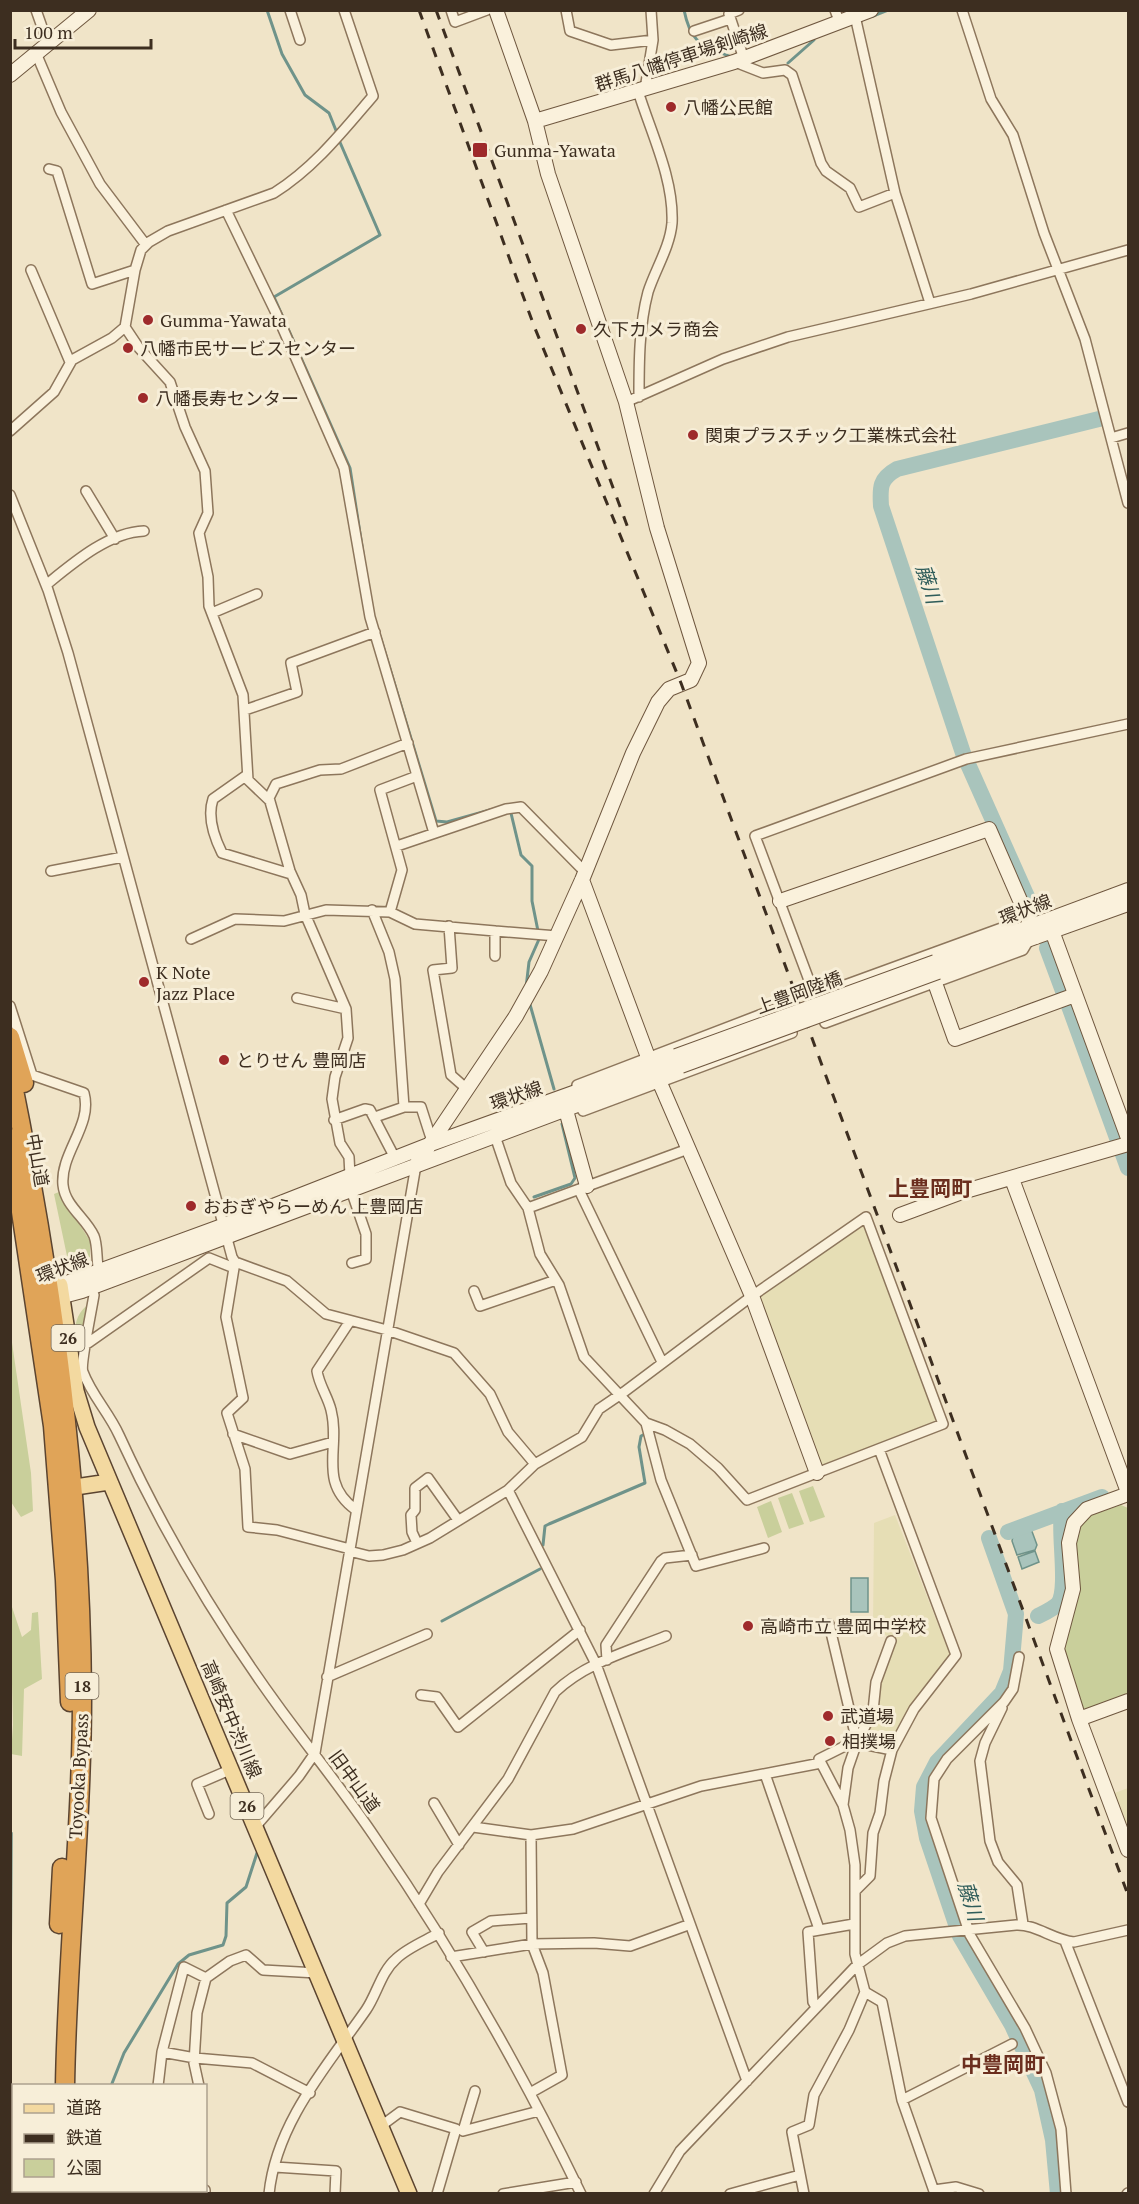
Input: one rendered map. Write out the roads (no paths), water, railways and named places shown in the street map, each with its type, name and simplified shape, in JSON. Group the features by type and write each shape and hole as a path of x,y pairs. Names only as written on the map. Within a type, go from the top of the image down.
{"highway":[{"name":"中山道","path":"10,1037 20,1078 51,1293"},
{"name":"18","path":"10,1138 51,1293"},
{"name":"Toyooka Bypass","path":"51,1293 53,1426 66,1488 82,1699 65,2084"},
{"name":"Toyooka Bypass","path":"53,2084 70,1699 66,1488"}],"main road":[{"name":"高崎安中渋川線","path":"51,1293 76,1391 87,1418 87,1427 410,2193"},
{"path":"66,1488 109,1482"}],"street":[{"path":"36,10 48,44"},
{"path":"11,72 89,10"},
{"path":"290,10 300,40"},
{"path":"10,431 54,392 70,362 119,334 124,327 141,250 146,245 168,231 274,193 288,184 320,157 373,96 344,10"},
{"path":"451,10 455,22 486,10"},
{"path":"256,1826 299,1776 315,1753 416,1165 516,1016 557,936 633,753 658,702 669,689 691,680 699,663 657,528 633,399 548,174 535,120 496,10"},
{"path":"566,10 570,31 611,45 653,40"},
{"path":"633,399 645,308 672,225 666,178 642,90 653,40 651,10"},
{"path":"739,10 729,14 739,60 763,73 785,70 792,75 821,163 826,171 850,188 859,207 895,193"},
{"name":"群馬八幡停車場剣崎線","path":"535,120 739,60 837,16 855,16 871,10"},
{"path":"962,10 992,99 1013,135 1044,233 1086,339 1128,503"},
{"path":"855,16 895,193 930,303"},
{"path":"694,30 730,19"},
{"path":"36,54 61,112 100,184 146,245"},
{"path":"49,169 57,171 92,284 135,270"},
{"path":"226,210 272,303 345,468 375,632 434,833"},
{"path":"633,399 723,359 788,337 1060,271 1128,250"},
{"path":"31,270 70,362"},
{"path":"124,327 139,348 170,382 185,427 205,471 208,513 199,533 208,577 209,606 243,695 248,780 270,801 291,874 301,895 305,914 346,1009 348,1038 335,1077 332,1099 334,1120 340,1143 349,1157 350,1183 368,1244 366,1259 352,1263"},
{"path":"1112,438 1128,433"},
{"path":"86,491 115,539"},
{"path":"10,495 46,585 68,652 234,1265 226,1317 243,1398 227,1413 245,1469 249,1527 277,1530 369,1556 383,1555 417,1543 508,1490 535,1464 582,1437 599,1409 618,1396 752,1296 866,1217 943,1424 747,1500 718,1468 690,1444 665,1430 646,1423 618,1396 584,1357 556,1280 540,1254 528,1208 510,1183 491,1122"},
{"path":"46,585 86,552 130,531 144,531"},
{"path":"212,613 257,594"},
{"path":"245,710 297,692 291,663 375,632"},
{"path":"935,968 825,1023 755,836 966,759 1128,724"},
{"path":"270,801 276,784 320,770 341,769 408,743"},
{"path":"247,775 213,799 210,815 217,843 222,853 291,874"},
{"path":"390,912 402,870 398,846 380,790 417,776"},
{"path":"398,846 506,809 521,807 583,876 648,1057"},
{"path":"780,901 989,830 1029,933 1023,950 815,996"},
{"path":"51,872 123,857"},
{"name":"環状線","path":"1050,926 1128,890"},
{"name":"環状線","path":"935,968 1050,926 1128,904"},
{"path":"191,939 235,919 284,921 326,910 390,912 415,924 557,936"},
{"path":"372,910 389,952 395,979 404,1107"},
{"path":"449,926 452,968 433,970 451,1075 468,1090"},
{"path":"1050,926 1128,1138"},
{"path":"495,931 495,956"},
{"path":"935,968 955,1039 1076,995"},
{"name":"上豊岡陸橋","path":"679,1061 935,968"},
{"path":"297,998 346,1009"},
{"path":"10,1006 20,1078 84,1093 87,1102 84,1117 62,1183 65,1194 95,1238 99,1272"},
{"path":"570,1102 584,1111 792,1033 783,1006 574,1086 570,1102 583,1188 662,1362"},
{"name":"環状線","path":"51,1293 91,1287 350,1183 416,1165 496,1137 570,1102 679,1061"},
{"path":"660,1083 752,1296 817,1473"},
{"name":"環状線","path":"350,1183 434,1140 491,1122 570,1102"},
{"path":"375,1117 404,1107 421,1107 430,1135 434,1140"},
{"path":"334,1120 365,1109 370,1110 395,1158"},
{"path":"900,1215 962,1192 1128,1144"},
{"path":"528,1208 688,1149"},
{"path":"1012,1179 1128,1493 1087,1509 1079,1515 1070,1532 1073,1590 1057,1649 1079,1719 1128,1850"},
{"name":"環状線","path":"51,1293 99,1272 224,1232"},
{"path":"88,1343 208,1258 234,1265 287,1281 326,1314 387,1330 458,1356 490,1394 508,1432 535,1464"},
{"path":"474,1291 480,1306 556,1280"},
{"name":"旧中山道","path":"91,1287 94,1295 88,1343 82,1357 82,1371 118,1432 145,1494 213,1607 280,1709 315,1753 439,1933 539,2110 581,2193"},
{"path":"350,1321 317,1371 332,1412 333,1474 341,1500 356,1510"},
{"path":"87,1418 104,1410"},
{"path":"646,1423 661,1480 696,1566 764,1548"},
{"path":"234,1434 290,1454 333,1442"},
{"path":"855,1891 870,1876 873,1833 880,1813 884,1781 892,1750 915,1709 956,1655 879,1449"},
{"path":"417,1543 412,1532 411,1515 415,1510 415,1488 428,1478 458,1520"},
{"path":"508,1490 596,1664 688,1925 747,2081"},
{"path":"607,1660 606,1645 626,1610 663,1559 692,1556"},
{"path":"829,1624 857,1742"},
{"path":"421,1695 437,1697 458,1727 580,1630"},
{"path":"327,1677 428,1634"},
{"path":"419,1904 438,1872 508,1779 555,1692 566,1682 596,1664 666,1636"},
{"path":"843,1805 848,1768 857,1742 871,1717 876,1682 891,1641"},
{"path":"1019,1657 1012,1689 985,1743 980,1761 990,1841 998,1862 1015,1879 1023,1924"},
{"path":"1079,1719 1128,1701"},
{"path":"1004,1702 946,1759 934,1779 931,1818 966,1929 1025,2028 1046,2073 1061,2129 1066,2193"},
{"path":"804,2193 792,2132 809,2125 814,2095 849,2030 865,1992 857,1965 854,1924 855,1891 850,1830 843,1805 819,1759 853,1742 892,1750"},
{"path":"473,1827 531,1835 573,1829 701,1785 821,1763"},
{"path":"209,1814 197,1784 232,1769"},
{"path":"765,1774 819,1929"},
{"path":"434,1803 459,1845"},
{"path":"530,2094 562,2075 543,1973 532,1944 531,1835"},
{"path":"484,1952 472,1932 491,1921 531,1918"},
{"path":"816,2007 813,2002 808,1932 854,1924"},
{"path":"654,2193 680,2151 816,2007 857,1965 879,1947 894,1939 950,1930 1023,1924 1065,1941 1085,1940 1128,1930"},
{"path":"451,1957 532,1944 594,1943 630,1946 688,1925"},
{"path":"269,2193 275,2167 293,2117 344,2038 367,2009 388,1967 396,1958 439,1933"},
{"path":"1065,1941 1128,2102"},
{"path":"199,2084 195,2058 197,2013 206,1978 230,1961 246,1955 263,1970 317,1973"},
{"path":"158,2084 162,2052 183,1967 206,1978"},
{"path":"865,1992 882,2002 892,2064 902,2100 935,2192 956,2187 979,2193"},
{"path":"902,2100 1012,2044"},
{"path":"162,2052 195,2058 252,2062 310,2093"},
{"path":"475,2091 463,2132 539,2110"},
{"path":"381,2126 400,2112 456,2129 437,2193"},
{"path":"275,2167 336,2172 335,2193"},
{"path":"730,2193 749,2191 800,2175"},
{"path":"503,2193 576,2182"}],"water":[{"path":"1030,1526 1037,1545 1035,1550 1017,1555 1012,1541 1014,1531"},
{"path":"1035,1551 1039,1562 1022,1569 1018,1557"},
{"path":"851,1578 868,1578 868,1612 851,1612"},
{"path":"10,1833 12,1833 11,1987"}],"waterway":[{"path":"267,10 282,54 305,95 329,113 337,133"},
{"path":"684,10 694,36 712,49 731,57"},
{"path":"873,16 888,10"},
{"path":"788,63 814,40"},
{"path":"339,140 380,235 274,297 350,468 363,553"},
{"name":"藤川","path":"1033,910 963,753 881,506 881,489 887,476 897,469 1099,419"},
{"path":"380,636 436,821 447,822 490,810"},
{"path":"510,809 521,855 532,866 532,901 538,931"},
{"path":"526,988 529,962 540,937"},
{"name":"藤川","path":"1047,948 1063,991"},
{"path":"529,1001 554,1089"},
{"name":"藤川","path":"1069,1006 1128,1168"},
{"path":"534,1197 571,1184 575,1178 562,1124"},
{"path":"543,1545 545,1526 645,1483 639,1447 641,1436 645,1434"},
{"name":"藤川","path":"1008,1532 1102,1497"},
{"name":"藤川","path":"1038,1616 1056,1606 1061,1597 1063,1586 1062,1511"},
{"name":"藤川","path":"989,1538 1016,1614 1011,1671 1002,1693 937,1762 924,1787 922,1811 927,1838 960,1936 1012,2025 1042,2090 1053,2140 1058,2194"},
{"path":"442,1621 540,1569"},
{"path":"112,2084 124,2053 178,1964 189,1955 223,1945 226,1936 227,1903 246,1887 257,1853"}],"railway":[{"path":"419,10 534,326 681,683 1128,1895"},
{"path":"436,10 628,528"}],"place":[{"name":"八幡公民館","path":"671,107"},
{"name":"Gunma-Yawata","path":"480,150"},
{"name":"Gumma-Yawata","path":"148,320"},
{"name":"久下カメラ商会","path":"581,329"},
{"name":"八幡市民サービスセンター","path":"128,348"},
{"name":"八幡長寿センター","path":"143,398"},
{"name":"関東プラスチック工業株式会社","path":"693,435"},
{"name":"K Note Jazz Place","path":"144,982"},
{"name":"とりせん 豊岡店","path":"224,1060"},
{"name":"おおぎやらーめん 上豊岡店","path":"191,1206"},
{"name":"高崎市立 豊岡中学校","path":"748,1626"},
{"name":"武道場","path":"828,1716"},
{"name":"相撲場","path":"830,1741"}],"district":[{"name":"上豊岡町","path":"930,1188"},
{"name":"中豊岡町","path":"1003,2064"}]}
